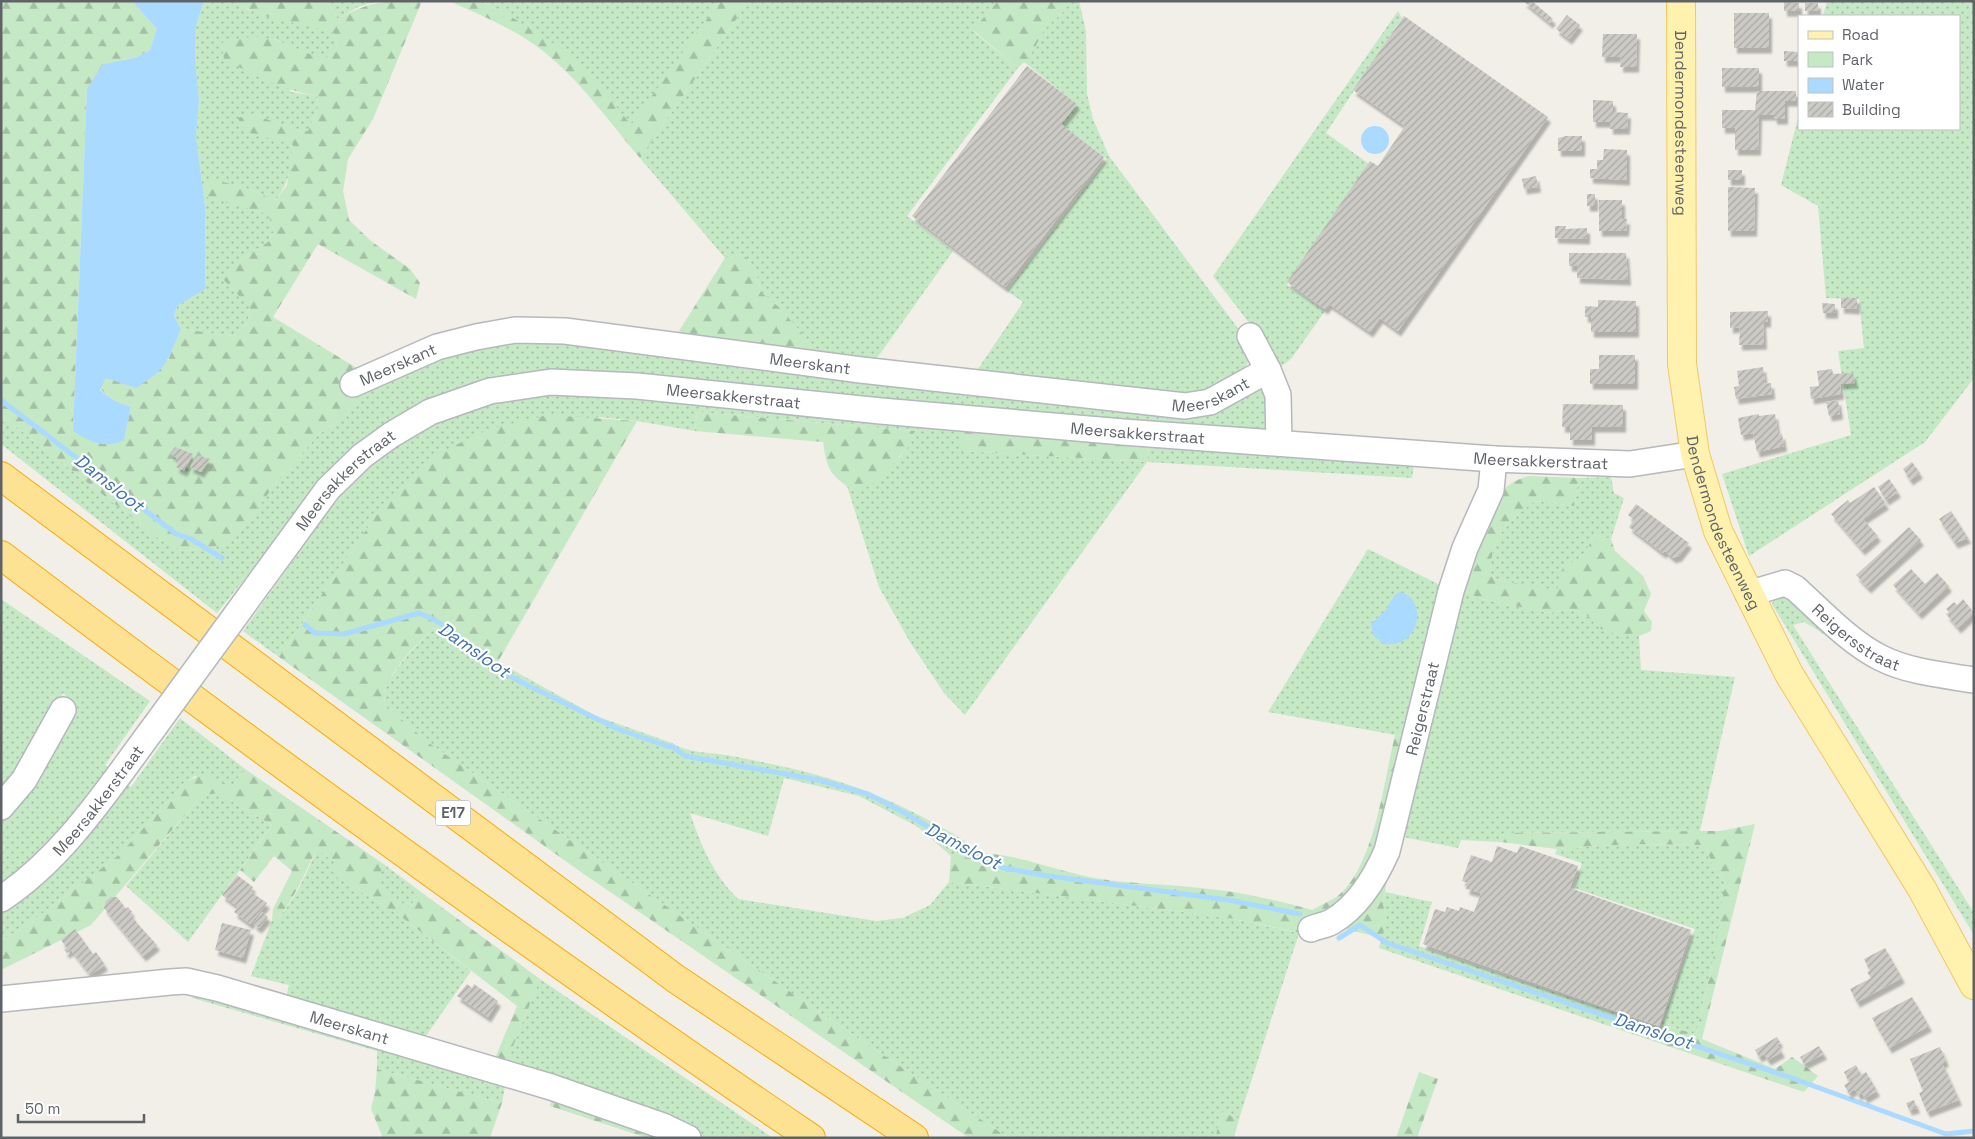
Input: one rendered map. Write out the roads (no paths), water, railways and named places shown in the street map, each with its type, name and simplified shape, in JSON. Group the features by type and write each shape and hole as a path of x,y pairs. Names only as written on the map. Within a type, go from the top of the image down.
{"highway":[{"name":"E17","path":"1,476 676,979 914,1138"},
{"path":"1,555 142,662 636,1020 811,1138"}],"main road":[{"name":"Dendermondesteenweg","path":"1681,1 1682,364 1695,454 1718,531 1789,674 1922,889 1974,985"}],"street":[{"name":"Meerskant","path":"353,384 437,347 515,330 566,331 861,370 1185,406 1210,402 1268,370"},
{"name":"Meerskant","path":"1250,336 1268,370 1278,395 1279,443"},
{"name":"Meersakkerstraat","path":"1,899 25,883 90,813 328,489 362,456 391,435 430,412 490,390 551,382 637,386 900,412 1494,459 1630,464 1695,454"},
{"name":"Reigerstraat","path":"1311,928 1333,921 1350,905 1378,872 1387,851 1450,591 1465,548 1491,490 1494,459"},
{"name":"Reigersstraat","path":"1748,594 1785,583 1796,588 1860,646 1882,658 1907,668 1974,680"},
{"path":"1,807 24,780 63,710"},
{"name":"Meerskant","path":"1,999 186,981 217,988 552,1087 663,1126 688,1138"}],"water":[{"path":"132,1 204,1 196,26 195,59 199,101 196,136 205,206 205,289 177,306 174,316 181,329 169,357 160,370 136,388 106,378 100,390 115,401 131,407 124,440 117,443 104,444 91,441 73,431 87,89 102,65 137,57 150,50 157,29"},
{"path":"1375,126 1385,130 1389,140 1385,150 1375,154 1365,150 1361,140 1365,130"},
{"path":"1400,592 1409,596 1414,603 1417,612 1417,622 1407,638 1397,643 1384,644 1373,635 1371,624 1386,610 1394,596"}],"waterway":[{"name":"Damsloot","path":"1,400 176,534 191,539 222,558"},
{"name":"Damsloot","path":"305,625 315,633 344,634 419,613 433,619 455,633 499,670 521,682 618,729 667,746"},
{"name":"Damsloot","path":"667,746 673,747 685,756 819,780 868,794 905,813 994,866 1042,875 1228,900 1300,914"},
{"name":"Damsloot","path":"1339,938 1360,925 1387,943 1789,1077 1946,1134 1974,1131"}]}
